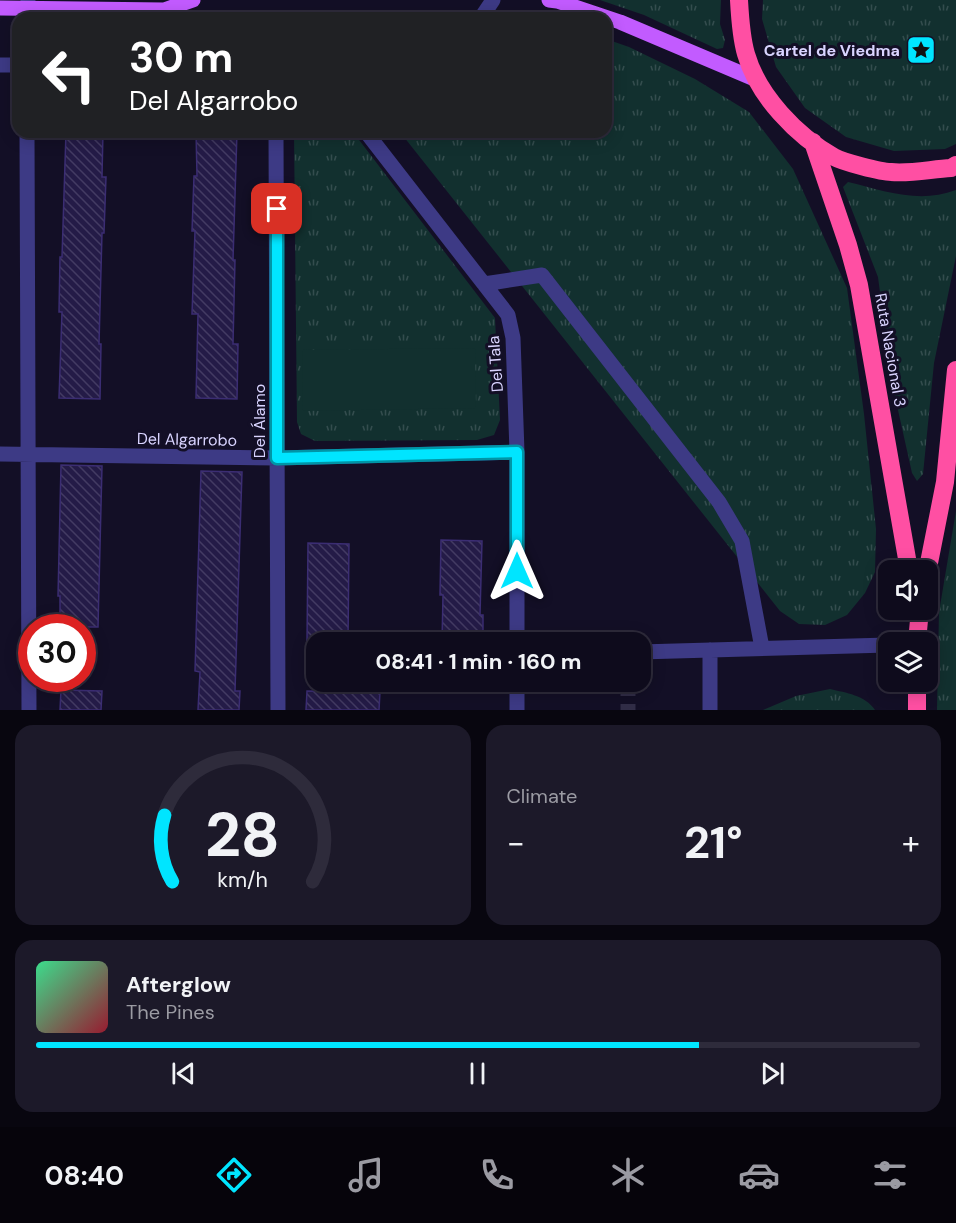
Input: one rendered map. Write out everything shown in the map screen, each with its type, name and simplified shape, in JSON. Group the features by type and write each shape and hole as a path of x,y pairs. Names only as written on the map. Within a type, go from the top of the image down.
{"highway":[{"path":"739,0 746,55 757,80 771,101 793,125 813,142 836,158 891,172 951,168 956,165"},
{"name":"Ruta Nacional 3","path":"813,142 859,285 907,560"},
{"path":"930,560 945,482 956,370"},
{"path":"917,692 917,710"}],"main road":[{"path":"0,8 164,10 193,0"},
{"path":"549,0 558,0 592,12"},
{"path":"612,19 757,80"}],"street":[{"path":"27,138 29,710"},
{"name":"Del Álamo","path":"276,138 278,710"},
{"name":"Del Tala","path":"371,138 508,315 513,338 517,452 517,632"},
{"path":"484,285 542,275 719,502 742,541 762,648"},
{"name":"Del Algarrobo","path":"0,454 277,458 517,452"},
{"path":"651,652 878,645"},
{"path":"710,710 711,650"},
{"path":"517,692 517,710"}],"green space":[{"path":"600,0 721,0 720,24 725,40 723,48 717,49 644,15"},
{"path":"763,0 956,0 956,144 945,149 894,151 846,137 805,108 776,67 762,19"},
{"path":"612,41 695,79 749,112 793,169 847,288 864,414 876,529 875,572 865,593 847,615 825,625 799,624 780,611 405,138 612,138"},
{"path":"294,138 358,138 495,318 500,420 494,435 477,440 315,441 301,434 297,422"},
{"path":"848,182 915,196 929,196 956,190 956,256 934,363 923,474 917,481 912,473 892,383 878,277 843,187"},
{"path":"475,348 476,408 303,411 302,350"},
{"path":"956,511 956,710 937,710 939,612"},
{"path":"830,689 861,698 875,710 763,710 796,696"}],"building":[{"path":"66,138 103,138 102,177 106,177 99,344 101,344 100,399 59,398 62,312 59,312 60,257 62,257"},
{"path":"196,138 237,138 233,344 238,344 237,399 196,398 198,314 192,314 195,231 192,231 194,176 197,176"},
{"path":"61,465 102,466 98,627 96,627 96,614 60,614 60,596 58,596"},
{"path":"201,471 242,472 235,691 240,691 239,710 198,710 200,672 195,671"},
{"path":"441,540 482,541 480,615 483,615 483,632 442,632 443,595 440,595"},
{"path":"308,543 349,544 348,632 307,632"},
{"path":"102,691 101,710 60,710 61,692"},
{"path":"307,692 380,692 379,710 306,710"}],"tunnel":[{"path":"628,692 628,710"}],"place":[{"name":"Cartel de Viedma","path":"921,50"}],"route":[{"path":"277,209 277,458 517,452 517,571"}]}
